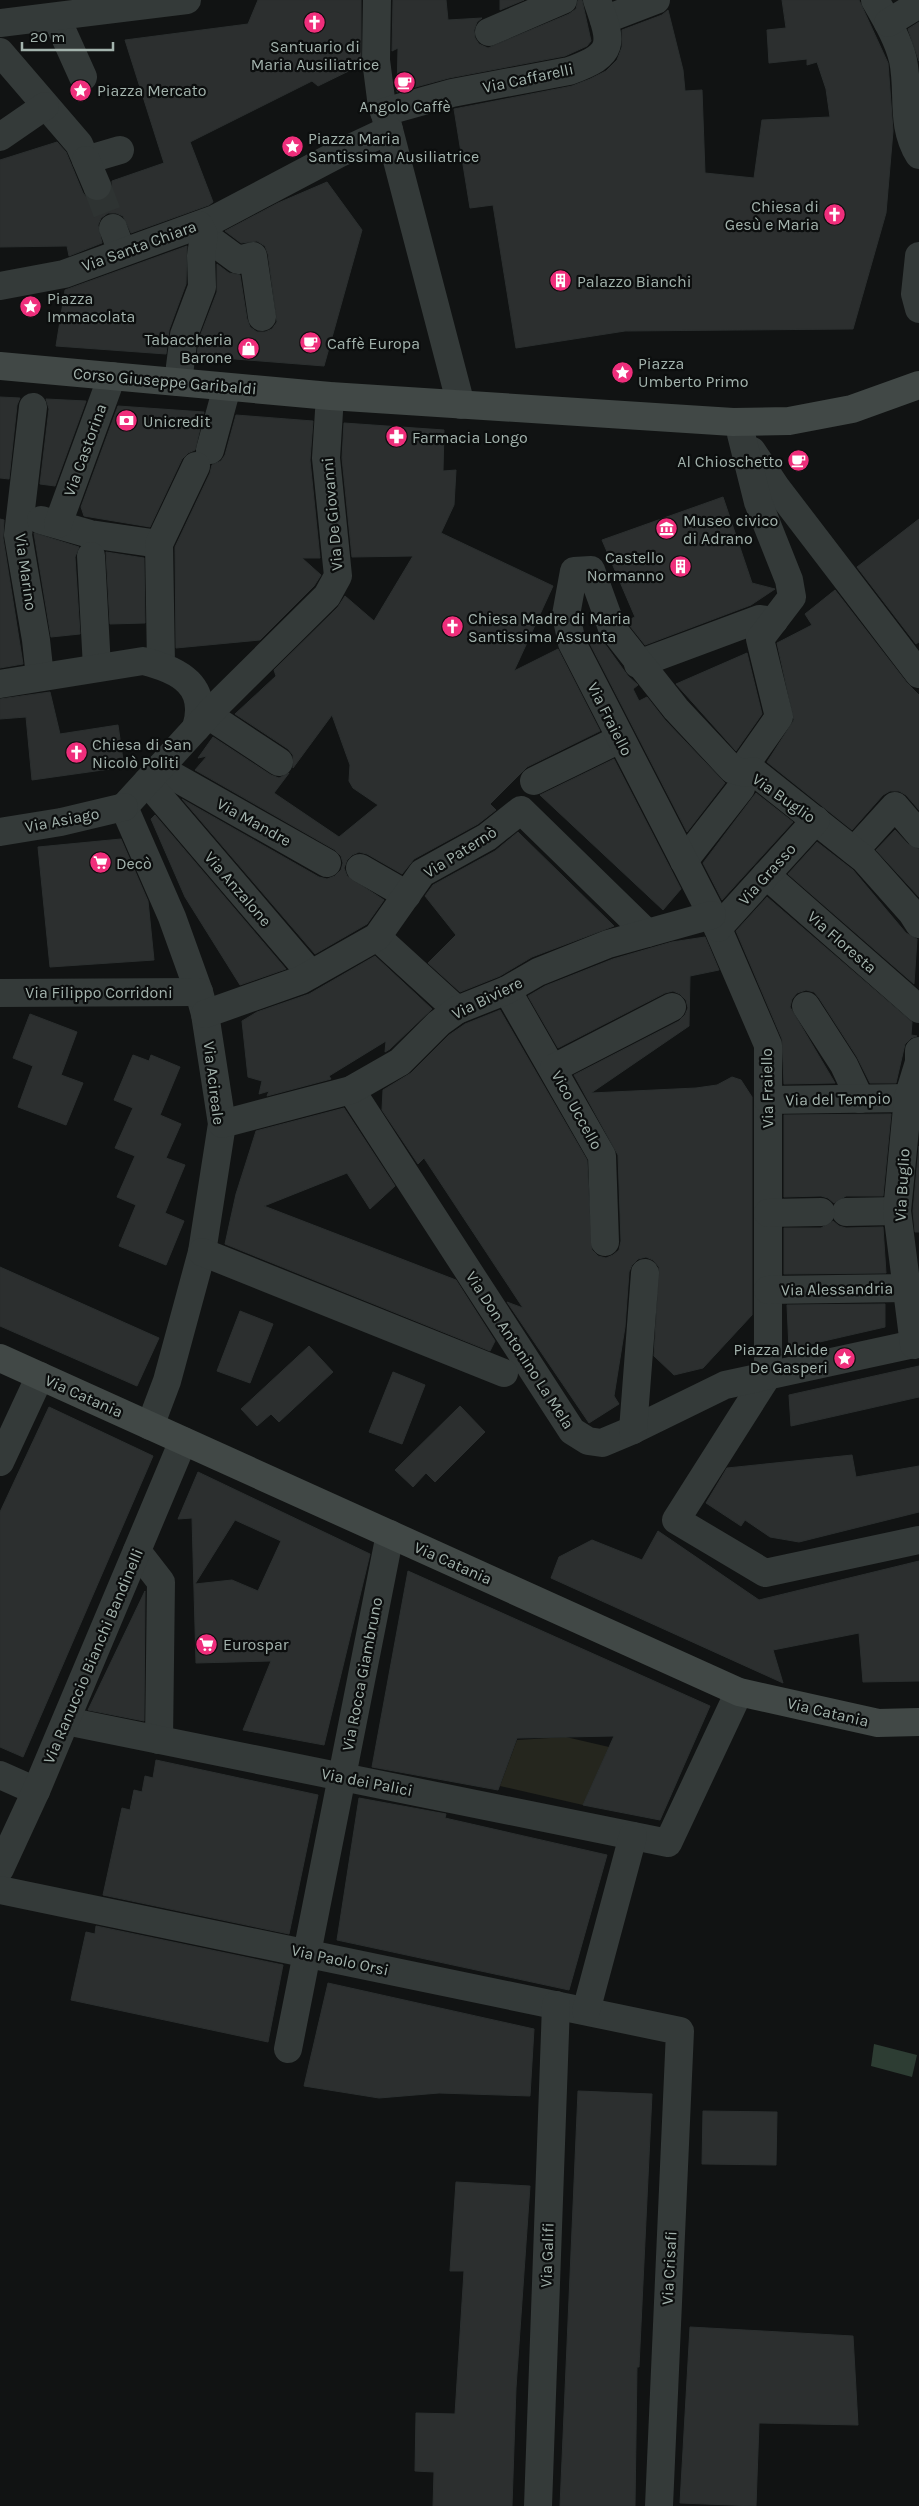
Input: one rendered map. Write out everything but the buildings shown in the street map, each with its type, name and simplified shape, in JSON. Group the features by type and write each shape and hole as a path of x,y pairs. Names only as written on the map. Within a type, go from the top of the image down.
{"street":[{"path":"6,15 56,17 187,0"},
{"path":"377,0 376,60 385,114 461,405"},
{"path":"489,32 563,0"},
{"path":"601,10 656,0"},
{"path":"875,0 888,24 902,60 907,94 907,132 919,155"},
{"path":"888,24 919,4"},
{"name":"Via Caffarelli","path":"452,93 570,71 586,65 601,56 608,46 609,33 601,10"},
{"path":"56,17 83,77"},
{"path":"0,52 79,144 97,186"},
{"name":"Via Santa Chiara","path":"0,286 64,274 118,240 206,226 338,154 385,114 452,93"},
{"path":"0,137 45,106"},
{"path":"86,160 120,150"},
{"path":"206,226 238,260 253,256 262,316"},
{"path":"178,382 184,335 202,287 201,256 206,226"},
{"path":"919,256 915,294 919,309"},
{"name":"Corso Giuseppe Garibaldi","path":"0,366 330,396 737,428 789,421 852,409 919,385"},
{"name":"Via Castorina","path":"58,524 112,376"},
{"path":"161,666 162,635 159,544 203,458 228,387"},
{"name":"Via De Giovanni","path":"124,807 162,777 261,663 327,596 338,576 326,458 330,396"},
{"name":"Via Marino","path":"33,406 13,531 40,677"},
{"path":"737,428 776,487 919,674"},
{"path":"638,664 765,626 792,596 789,580 758,502 737,428"},
{"path":"13,531 58,524 90,534 159,544"},
{"path":"91,556 97,668"},
{"name":"Via Fraiello","path":"612,628 591,570 574,571 566,615 572,643 715,922 768,1045 768,1374"},
{"path":"684,862 741,788 748,761 779,717 765,626"},
{"name":"Via Buglio","path":"612,628 638,664 733,770 746,773 753,771 854,851 912,913 919,924"},
{"path":"0,684 143,661 161,666 192,685 200,699 200,706 209,723 279,762"},
{"path":"534,781 620,739"},
{"name":"Via Anzalone","path":"162,777 165,803 311,974"},
{"name":"Via Mandre","path":"162,777 327,863"},
{"path":"854,851 895,806 919,834"},
{"name":"Via Asiago","path":"0,832 61,822 124,807"},
{"name":"Via Acireale","path":"124,807 172,917 202,1003 222,1124 202,1252 167,1381 150,1426"},
{"name":"Via Paternò","path":"202,1003 301,980 377,937 422,873 487,837 521,810 647,933"},
{"name":"Via Grasso","path":"715,922 766,875 816,820"},
{"path":"360,868 407,895"},
{"name":"Via Floresta","path":"766,875 919,1009"},
{"name":"Via Biviere","path":"222,1124 351,1090 400,1062 439,1023 457,1010 507,990 538,972 608,944 647,933 715,922"},
{"path":"377,937 457,1010"},
{"name":"Vico Uccello","path":"507,990 554,1068 602,1156 605,1242"},
{"name":"Via Filippo Corridoni","path":"0,993 202,1003"},
{"path":"806,1006 844,1065 860,1099"},
{"path":"554,1068 672,1007"},
{"name":"Via Buglio","path":"914,1336 897,1211 908,1098 919,1062 919,1052"},
{"name":"Via Don Antonino La Mela","path":"351,1090 572,1431 588,1441 602,1443 725,1385 914,1336"},
{"name":"Via del Tempio","path":"768,1100 908,1098"},
{"path":"768,1213 897,1211"},
{"path":"202,1252 504,1373"},
{"path":"633,1430 645,1273"},
{"name":"Via Alessandria","path":"768,1290 906,1288"},
{"name":"Via Catania","path":"0,1358 740,1692 878,1723 919,1722"},
{"path":"768,1374 676,1520 765,1573 919,1540"},
{"path":"0,1462 40,1376"},
{"name":"Via Ranuccio Bianchi Bandinelli","path":"0,1869 66,1721 183,1441"},
{"name":"Via Rocca Giambruno","path":"288,2049 390,1534"},
{"path":"137,1551 162,1582 159,1740"},
{"name":"Via dei Palici","path":"66,1721 668,1843 740,1692"},
{"path":"0,1775 36,1791"},
{"path":"586,2011 633,1836"},
{"name":"Via Paolo Orsi","path":"0,1890 680,2031"},
{"name":"Via Galifi","path":"538,2506 556,2005"},
{"name":"Via Crisafi","path":"659,2506 680,2031"}],"shaded area":[{"path":"566,1737 609,1747 583,1805 500,1786 517,1740"},
{"path":"874,2044 917,2055 912,2077 871,2066"}],"tunnel":[{"path":"97,186 113,228"}],"place":[{"name":"Santuario di Maria Ausiliatrice","path":"315,22"},
{"name":"Angolo Caffè","path":"405,82"},
{"name":"Piazza Mercato","path":"81,90"},
{"name":"Piazza Maria Santissima Ausiliatrice","path":"292,147"},
{"name":"Chiesa di Gesù e Maria","path":"835,215"},
{"name":"Palazzo Bianchi","path":"561,281"},
{"name":"Piazza Immacolata","path":"31,307"},
{"name":"Caffè Europa","path":"311,343"},
{"name":"Tabaccheria Barone","path":"248,348"},
{"name":"Piazza Umberto Primo","path":"622,372"},
{"name":"Unicredit","path":"127,421"},
{"name":"Farmacia Longo","path":"396,437"},
{"name":"Al Chioschetto","path":"799,461"},
{"name":"Museo civico di Adrano","path":"667,529"},
{"name":"Castello Normanno","path":"680,566"},
{"name":"Chiesa Madre di Maria Santissima Assunta","path":"452,627"},
{"name":"Chiesa di San Nicolò Politi","path":"76,753"},
{"name":"Decò","path":"100,863"},
{"name":"Piazza Alcide De Gasperi","path":"844,1358"},
{"name":"Eurospar","path":"207,1644"}]}
